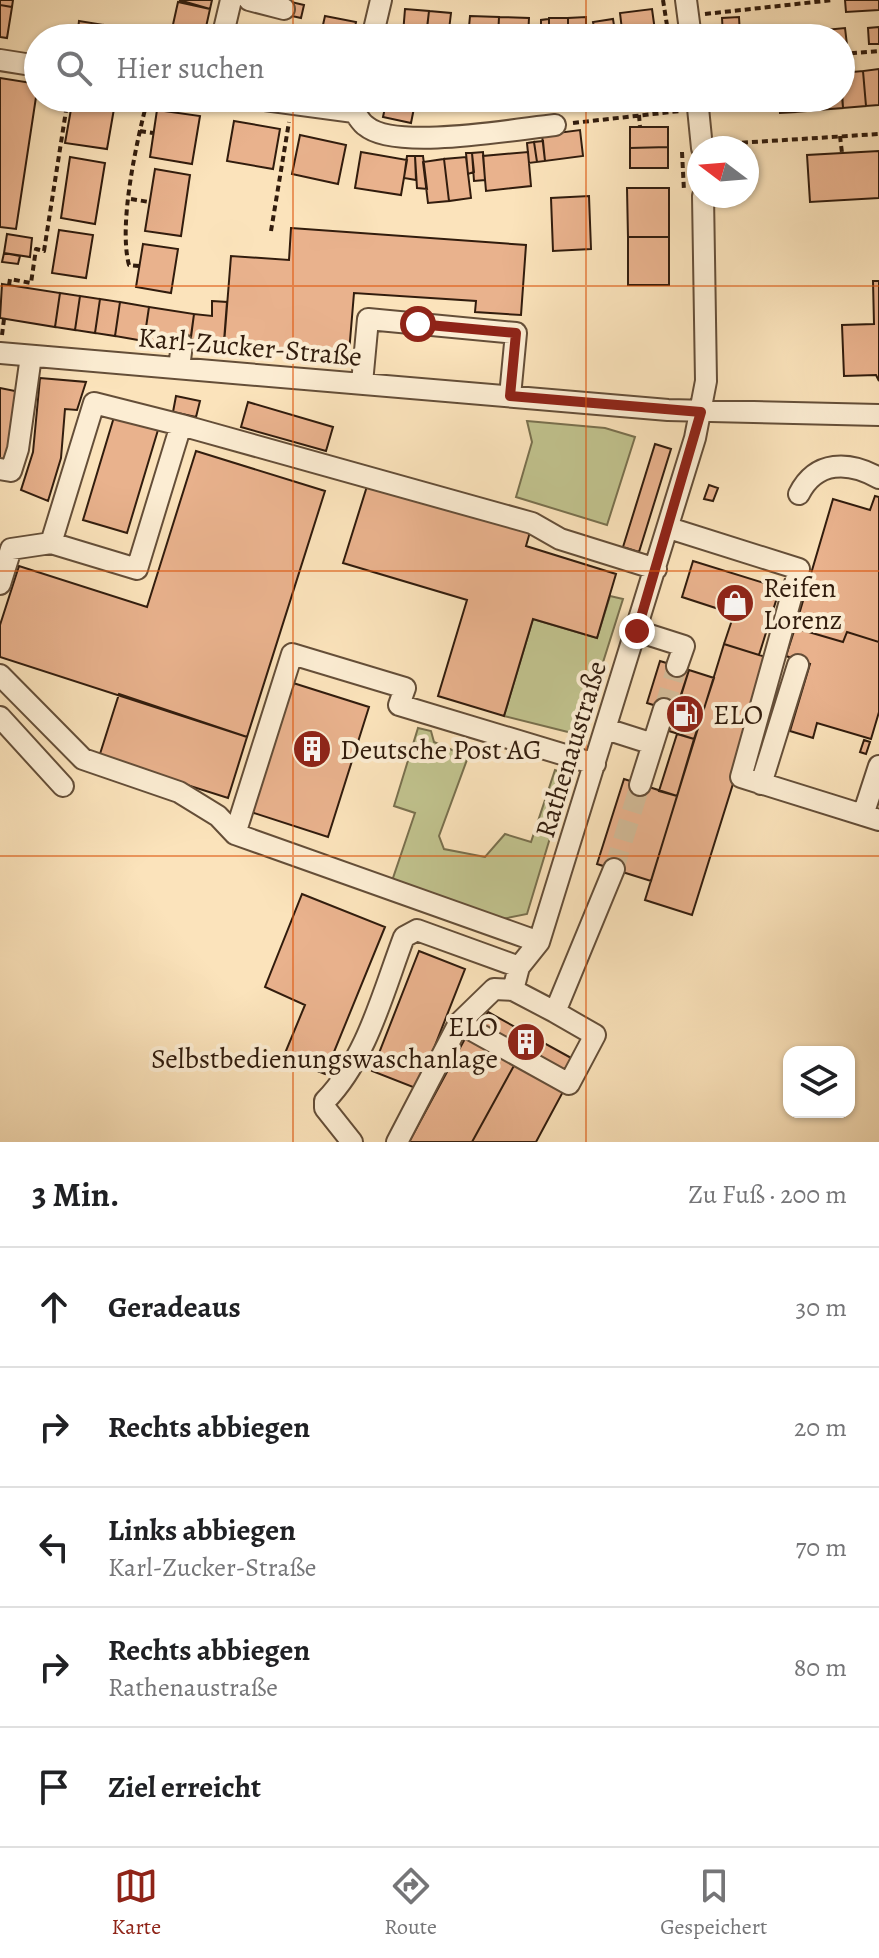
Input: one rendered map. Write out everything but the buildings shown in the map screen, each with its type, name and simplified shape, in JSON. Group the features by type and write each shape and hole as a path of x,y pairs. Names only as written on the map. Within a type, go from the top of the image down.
{"street":[{"path":"225,24 231,0"},
{"path":"249,0 284,9"},
{"path":"375,24 381,0"},
{"path":"686,0 689,24"},
{"path":"0,60 24,64"},
{"path":"359,112 367,128 419,138 555,125"},
{"path":"699,112 701,136"},
{"name":"Rathenaustraße","path":"539,942 669,528 701,412 706,381 703,208"},
{"path":"362,383 368,319 381,320 516,333 510,396"},
{"path":"179,368 182,344"},
{"name":"Karl-Zucker-Straße","path":"0,353 701,412 879,415"},
{"path":"0,469 11,471 18,449 31,356"},
{"path":"51,543 94,403 532,523 560,539 656,569"},
{"path":"0,584 11,549 51,543 137,569 181,425"},
{"path":"799,494 815,472 831,466 861,469 879,478"},
{"path":"669,528 799,569 741,777 871,818 879,766"},
{"path":"637,631 684,646 677,666"},
{"path":"235,834 292,654 405,688 399,705 595,764"},
{"path":"761,784 798,665"},
{"path":"0,675 83,759 179,792 218,816 235,834 539,942 519,967 513,990"},
{"path":"640,785 664,709"},
{"path":"0,717 63,786"},
{"path":"606,729 653,744"},
{"path":"555,1012 614,869"},
{"path":"352,1142 325,1108 325,1101 339,1086 361,1048 404,937 411,930 417,930 519,967"},
{"path":"397,1142 459,1023 494,989 513,990 595,1035 569,1084 459,1023"}],"path":[{"path":"663,0 667,24"},
{"path":"704,14 833,0"},
{"path":"855,53 879,51"},
{"path":"9,285 10,279 31,283 36,249 44,251 66,112"},
{"path":"139,266 129,265 127,256 139,131 144,112"},
{"path":"271,231 290,112"},
{"path":"555,125 654,112"},
{"path":"639,115 640,127"},
{"path":"139,131 153,133"},
{"path":"759,142 879,134"},
{"path":"840,136 842,153"},
{"path":"131,199 149,202"}],"green space":[{"path":"527,421 605,428 635,437 607,525 516,497 532,442"},
{"path":"610,596 623,599 580,735 504,716 533,619 597,638"},
{"path":"418,728 431,731 434,742 468,757 439,836 444,849 485,857 505,834 531,842 555,770 569,775 527,914 497,920 392,881 415,813 394,806"}],"tunnel":[{"path":"664,709 677,666"},
{"path":"614,869 640,785"}],"place":[{"name":"Reifen Lorenz","path":"735,603"},
{"name":"ELO","path":"685,714"},
{"name":"Deutsche Post AG","path":"312,749"},
{"name":"ELO Selbstbedienungswaschanlage","path":"526,1042"}],"route":[{"path":"418,324 516,333 510,396 701,412 637,631"}]}
